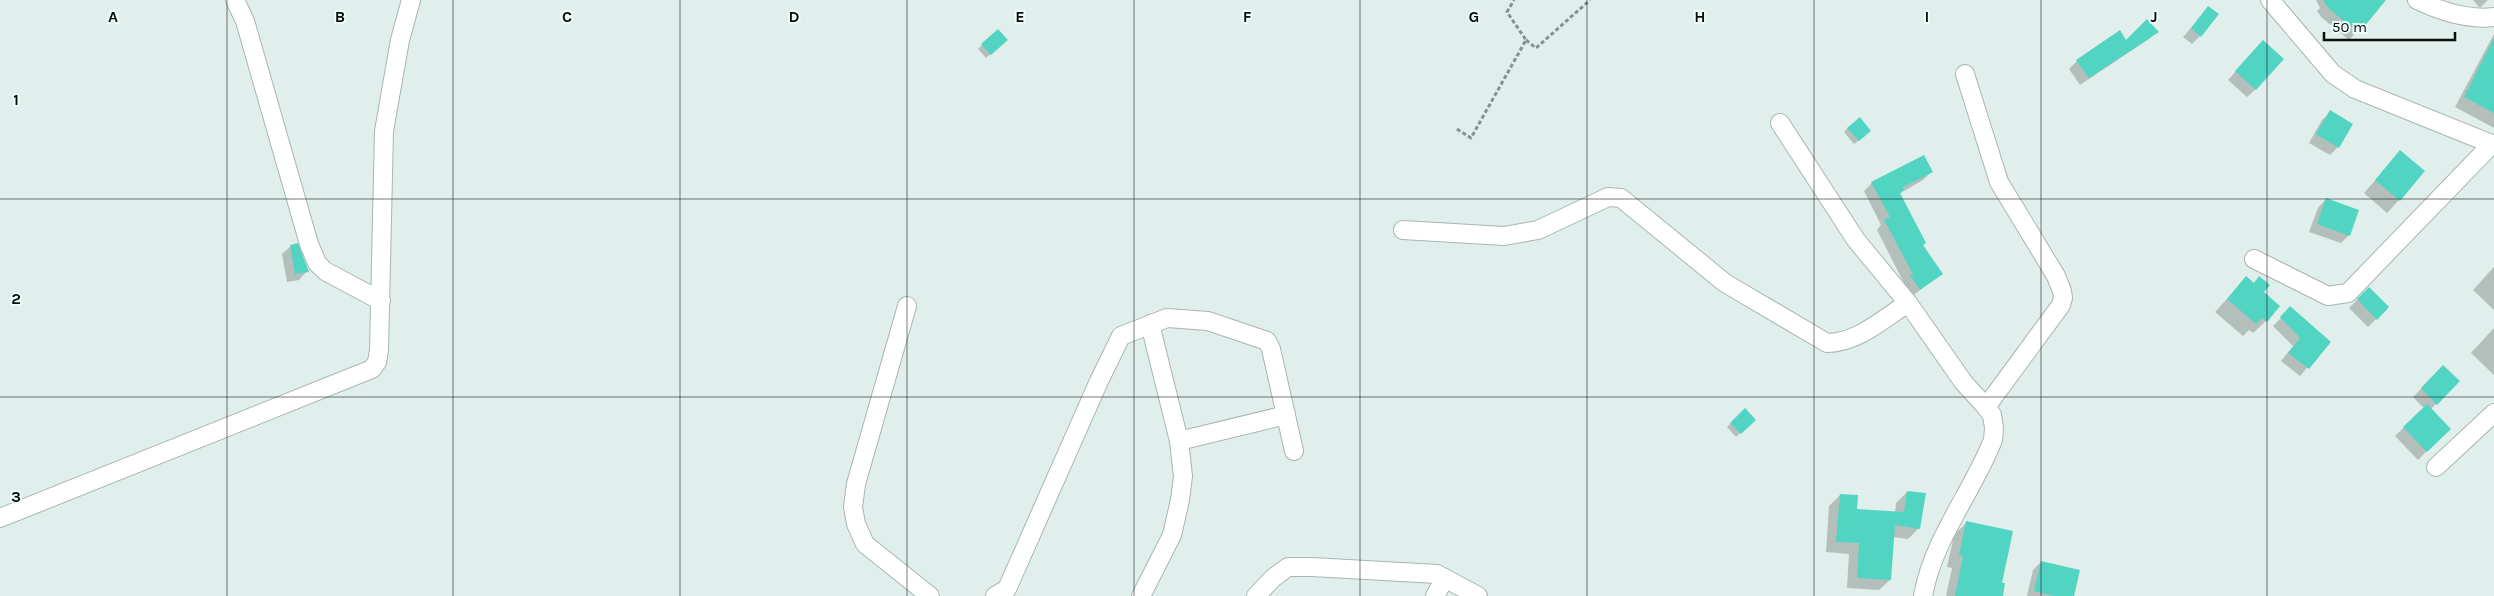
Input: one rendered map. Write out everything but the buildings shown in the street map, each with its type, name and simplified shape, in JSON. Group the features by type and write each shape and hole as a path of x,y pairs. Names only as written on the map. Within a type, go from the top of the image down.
{"street":[{"path":"235,0 245,21 309,244 317,263 325,271 381,301"},
{"path":"0,518 372,370 377,362 379,350 384,131 400,40 411,0"},
{"path":"2254,259 2328,296 2348,293 2493,145 2355,90 2333,74 2270,0"},
{"path":"2417,0 2462,15 2482,19 2494,17"},
{"path":"1965,74 1999,182 2056,276 2063,298 2061,305 1986,406"},
{"path":"1780,123 1856,240 1908,304 1954,370 1992,415 1993,440 1956,510 1934,560 1923,596"},
{"path":"1403,230 1504,236 1538,230 1608,197 1621,198 1725,283 1827,342 1841,343 1852,338 1908,304"},
{"path":"907,306 856,484 853,507 856,524 865,544 930,596"},
{"path":"1007,594 1099,381 1121,336 1167,318 1208,321 1267,341 1271,349 1294,451"},
{"path":"1141,596 1158,565 1174,526 1183,476 1179,441 1150,324"},
{"path":"2436,467 2494,413"},
{"path":"1179,441 1286,415"},
{"path":"1256,596 1273,578 1288,567 1438,574 1478,596"},
{"path":"1435,596 1446,578"}],"path":[{"path":"1514,0 1507,12 1526,40 1536,48 1590,0"},
{"path":"1457,129 1471,138 1526,40"}]}
